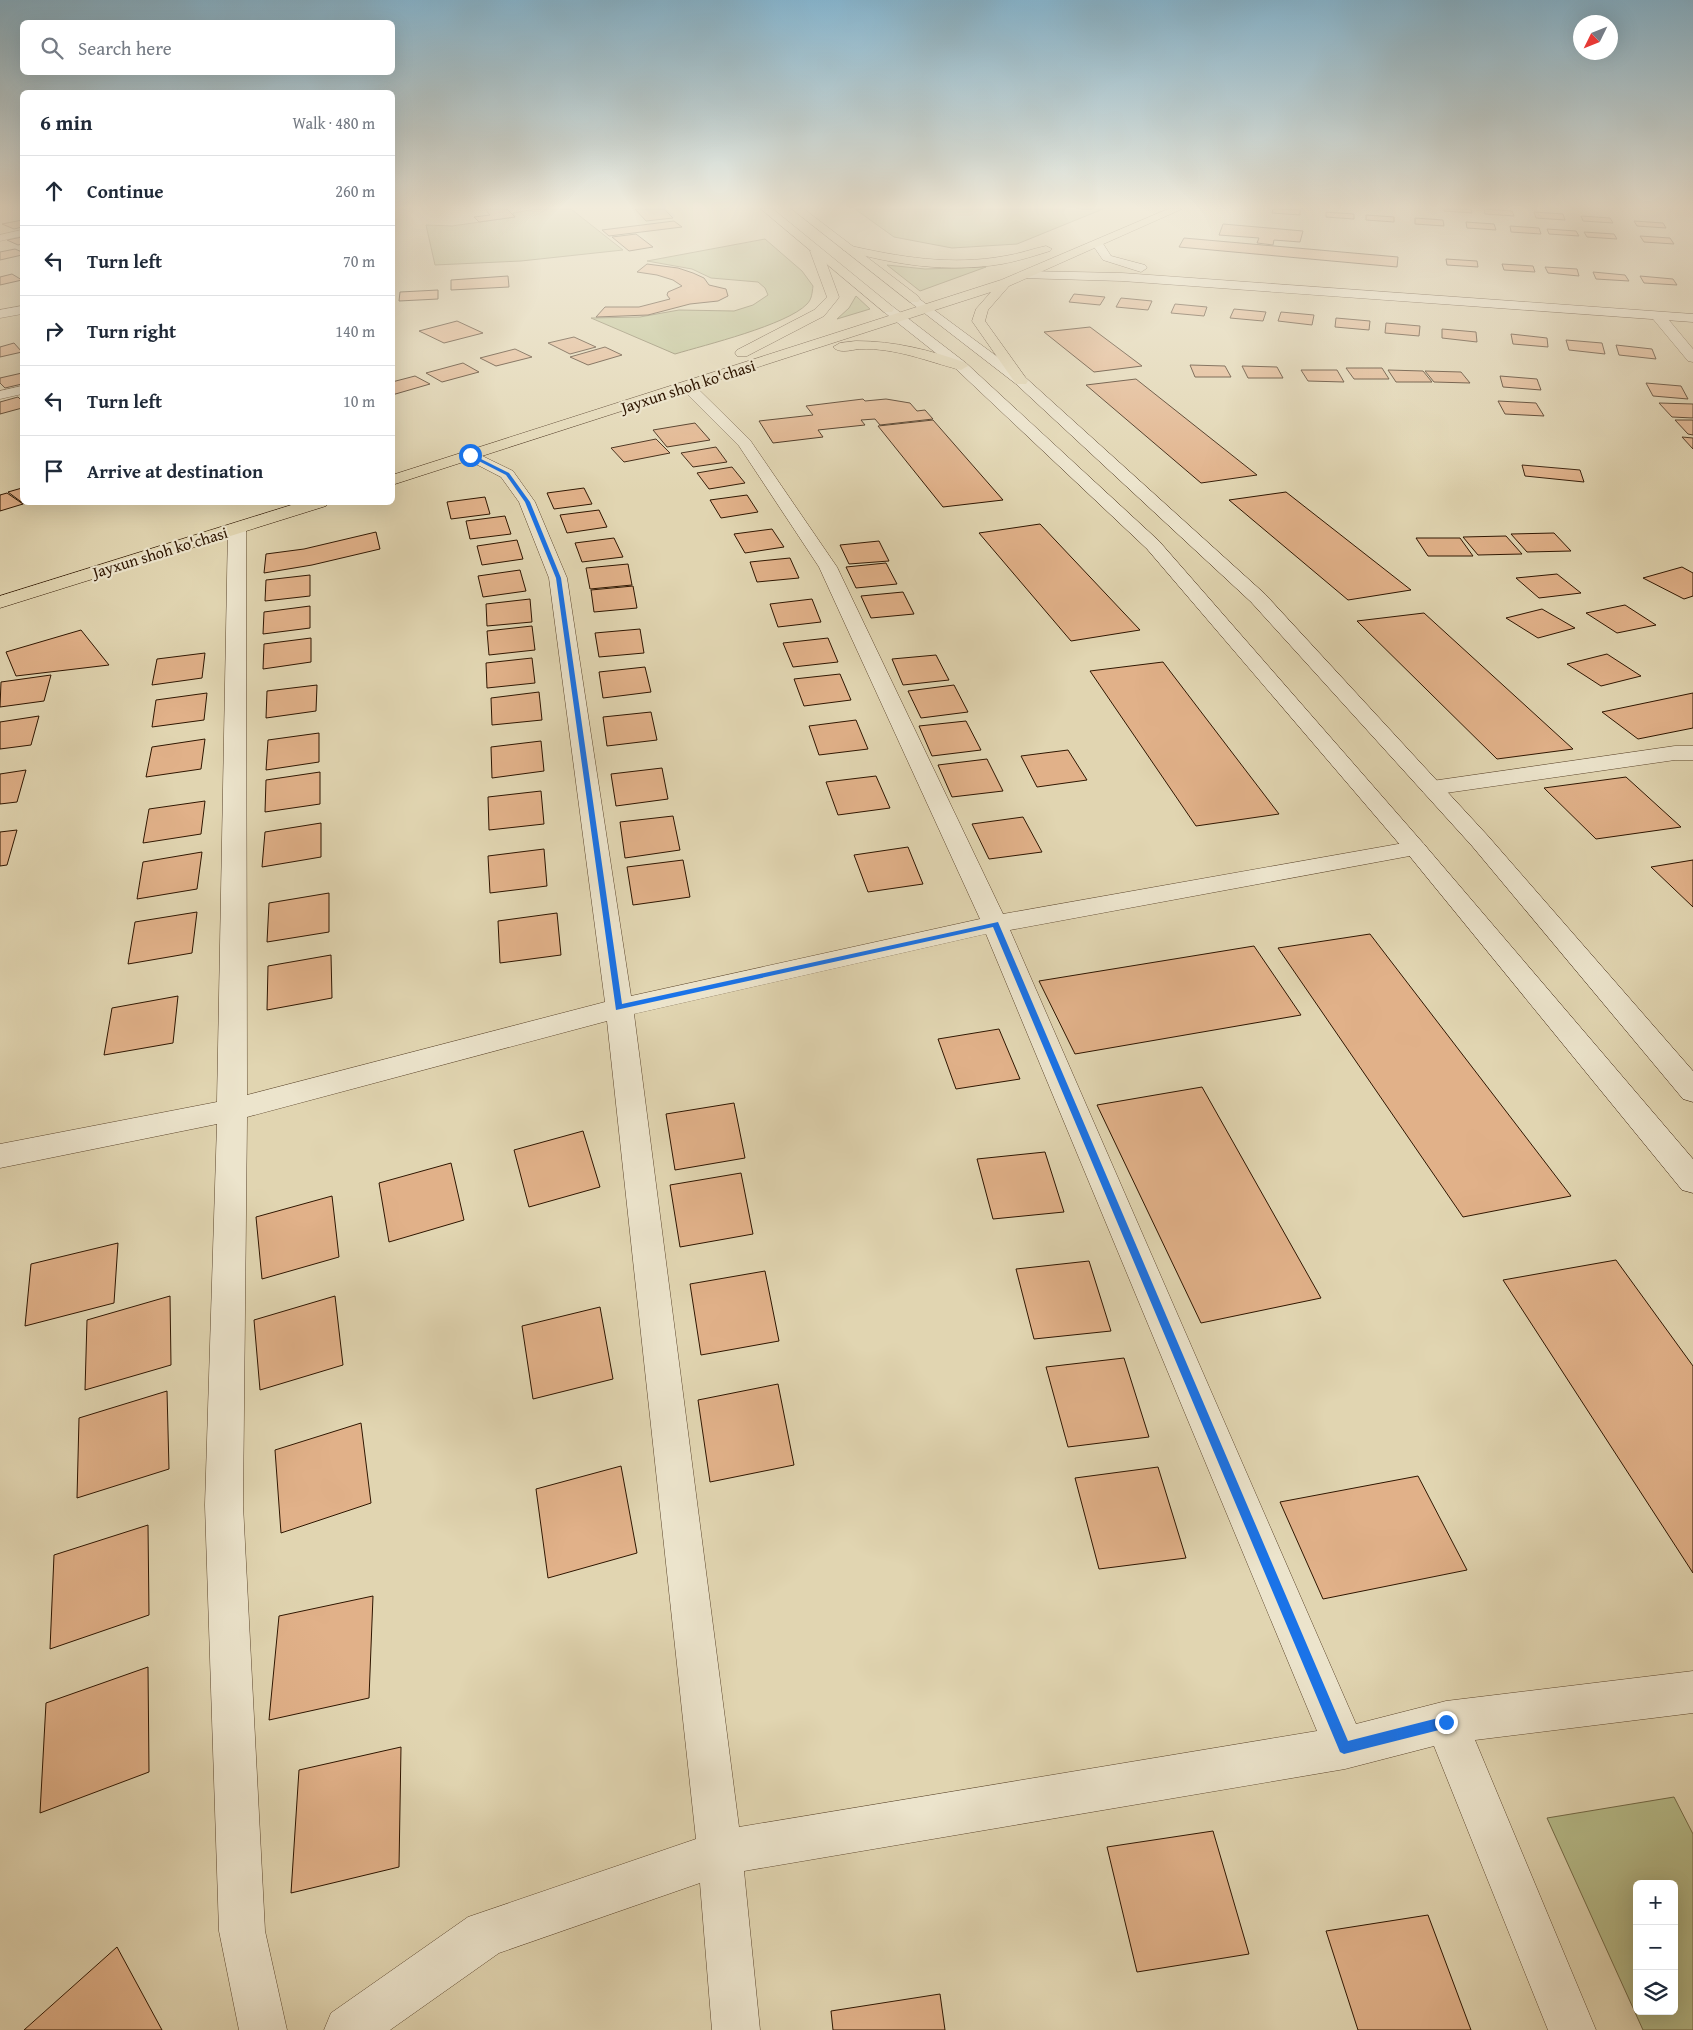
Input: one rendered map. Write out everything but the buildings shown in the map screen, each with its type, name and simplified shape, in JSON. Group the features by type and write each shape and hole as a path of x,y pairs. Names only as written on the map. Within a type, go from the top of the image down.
{"main road":[{"name":"Jayxun shoh ko'chasi","path":"827,304 819,313 738,354 893,314"},
{"path":"880,304 893,314"},
{"name":"Jayxun shoh ko'chasi","path":"395,479 762,362 920,304"},
{"path":"987,304 982,309 978,321 1021,381"},
{"path":"762,362 859,345 921,351 960,366"},
{"name":"Jayxun shoh ko'chasi","path":"0,602 310,505"}],"street":[{"path":"920,304 1021,381 1258,598 1480,841 1693,1090"},
{"path":"1489,304 1693,318"},
{"path":"1632,304 1693,308"},
{"path":"0,314 20,310"},
{"path":"893,314 960,366 1153,545 1415,848 1693,1181"},
{"path":"1658,316 1693,358"},
{"path":"687,386 745,443 828,567 996,924 1344,1748"},
{"path":"0,395 20,390"},
{"path":"470,455 507,474 527,502 558,578 618,1008 720,1853 736,2030"},
{"path":"237,528 232,1110 224,1505 242,1931 263,2030"},
{"path":"1432,788 1675,753 1693,753"},
{"path":"0,1156 232,1110 618,1008 996,924 1415,848"},
{"path":"348,2030 485,1934 720,1853 1344,1748 1446,1722 1693,1692"},
{"path":"1446,1722 1572,2030"}],"green space":[{"path":"807,304 797,312 764,327 675,354 591,318 640,317 679,310 734,311 753,305"},
{"path":"851,304 864,304 870,309 837,319"},
{"path":"1674,1797 1693,1834 1693,2030 1643,2030 1636,2015 1678,2015 1678,1880 1633,1880 1633,2008 1547,1818"}],"route":[{"path":"470,455 507,474 527,502 558,578 618,1008 996,924 1344,1748 1446,1722"}]}
